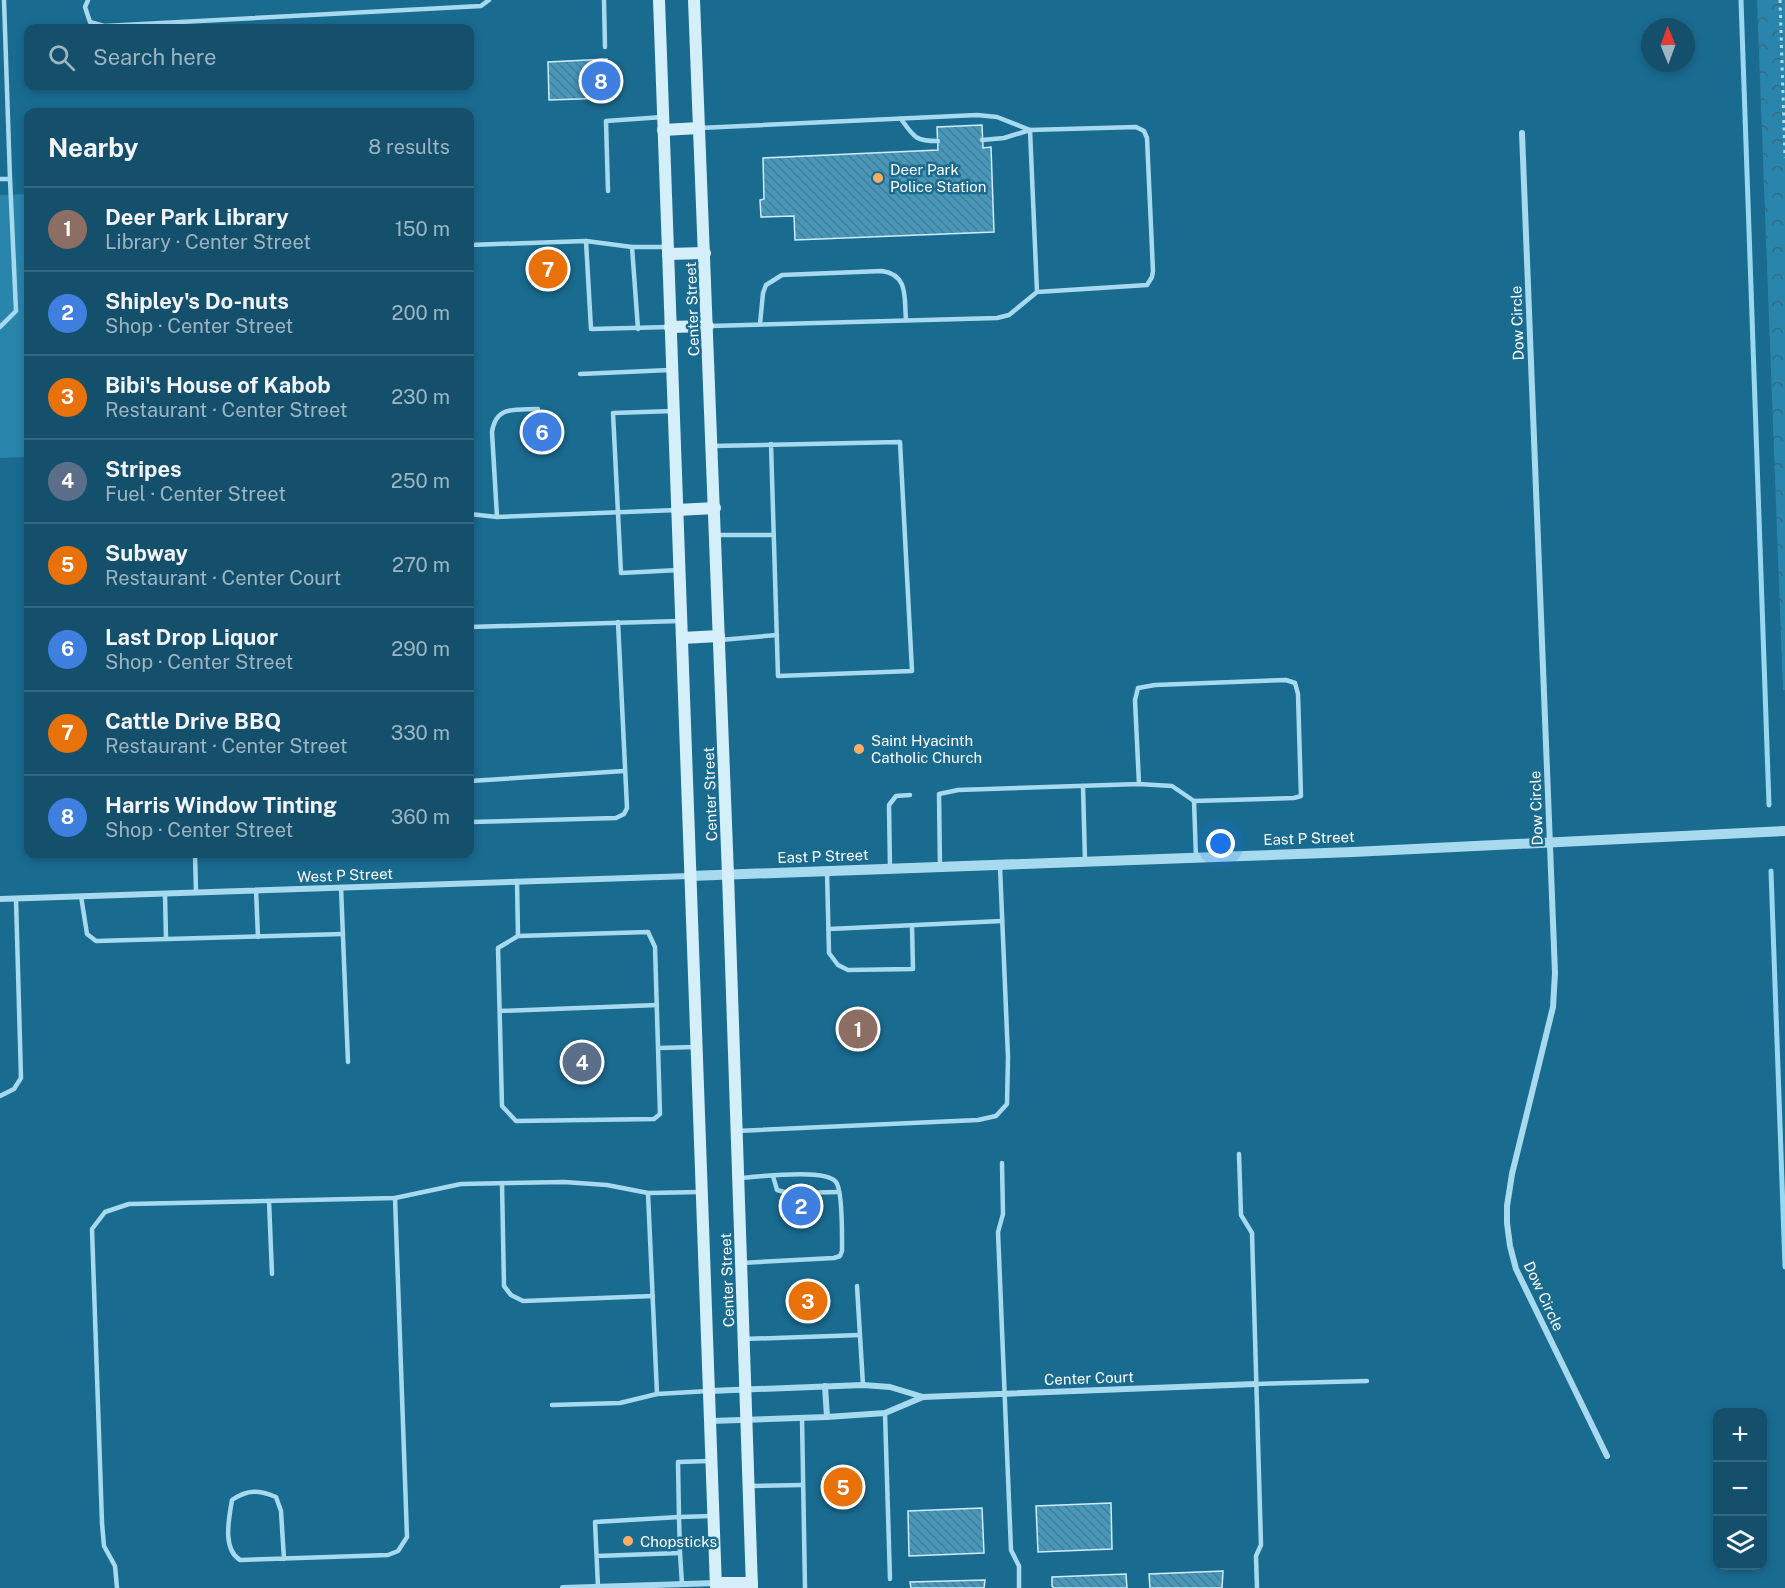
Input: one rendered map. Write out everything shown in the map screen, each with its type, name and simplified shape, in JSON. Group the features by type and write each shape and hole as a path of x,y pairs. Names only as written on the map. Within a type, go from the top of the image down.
{"main road":[{"name":"Center Street","path":"659,0 716,1586"},
{"name":"Center Street","path":"694,0 716,535 752,1585"},
{"path":"663,123 699,128"},
{"path":"668,251 705,253"},
{"path":"670,327 708,326"},
{"path":"677,510 715,508"},
{"path":"682,638 719,638"},
{"path":"716,1586 752,1585"}],"street":[{"name":"Dow Circle","path":"1522,133 1556,973 1553,1007 1512,1174 1506,1223 1516,1269 1607,1456"},
{"name":"East P Street","path":"690,876 1353,852 1785,831"},
{"name":"West P Street","path":"0,899 690,876"},
{"name":"Center Court","path":"709,1391 863,1385 890,1387 923,1397 1256,1384"},
{"path":"825,1386 827,1417"},
{"name":"Center Court","path":"710,1421 885,1413 923,1397"},
{"path":"563,1588 682,1584 716,1586"}],"lane":[{"path":"0,327 16,311 4,0"},
{"path":"88,0 85,7 90,22 96,24"},
{"path":"158,24 481,6 489,0"},
{"path":"604,0 605,47"},
{"path":"699,128 977,115 997,117 1030,130"},
{"path":"901,119 913,136 920,141 938,141"},
{"path":"608,191 606,121 663,123"},
{"path":"708,326 997,318 1009,315 1037,292 1142,287 1150,281 1153,271 1146,134 1136,127 1030,130 1004,138 982,140"},
{"path":"1030,130 1037,292"},
{"path":"0,179 10,179"},
{"path":"474,245 586,241 668,251"},
{"path":"586,241 591,329 670,327"},
{"path":"632,247 638,329"},
{"path":"760,324 766,285 782,275 882,271 893,273 901,281 906,320"},
{"path":"580,374 672,369"},
{"path":"496,517 493,421 507,410 538,409"},
{"path":"674,411 613,412 621,573 679,570"},
{"path":"712,446 771,444 900,442 912,671 778,676 771,444"},
{"path":"474,514 496,517 677,510"},
{"path":"716,535 773,534"},
{"path":"474,627 681,621"},
{"path":"474,822 616,818 624,814 627,808 618,622"},
{"path":"719,638 777,635"},
{"path":"932,795 958,790 1139,784 1172,786 1194,801 1301,796 1298,694 1295,683 1286,680 1155,685 1138,688 1135,700 1139,784"},
{"path":"474,781 624,771"},
{"path":"1083,786 1085,862"},
{"path":"939,794 940,867"},
{"path":"890,868 889,805 896,796 910,795"},
{"path":"1194,801 1196,858"},
{"path":"195,858 196,892"},
{"path":"737,1131 978,1120 996,1116 1006,1104 1008,1057 999,865"},
{"path":"827,871 829,953 838,965 848,970 913,969 912,926"},
{"path":"517,881 518,936"},
{"path":"341,887 348,1062"},
{"path":"256,890 258,937"},
{"path":"165,894 166,939"},
{"path":"81,896 87,934 96,941 343,934"},
{"path":"0,1096 14,1089 21,1078 16,898"},
{"path":"829,929 1002,921"},
{"path":"648,932 655,947 657,1005 660,1114 654,1119 516,1121 502,1106 498,948 518,936 648,932"},
{"path":"500,1011 657,1005"},
{"path":"658,1048 696,1047"},
{"path":"1239,1154 1241,1215 1252,1233 1261,1545 1256,1556 1257,1588"},
{"path":"1002,1163 1003,1214 998,1232 1004,1394 1011,1550 1019,1566 1020,1588"},
{"path":"739,1178 814,1174 830,1176 836,1182 839,1192 842,1251 840,1256 834,1258 741,1263"},
{"path":"773,1176 777,1190 788,1193"},
{"path":"117,1588 115,1566 104,1546 102,1523 92,1229 105,1212 129,1204 395,1198 461,1184 564,1182 607,1185 648,1193 702,1192"},
{"path":"502,1183 504,1286 511,1295 523,1301 653,1296"},
{"path":"798,1193 839,1192"},
{"path":"648,1193 657,1394"},
{"path":"284,1559 281,1511 276,1497 259,1490 242,1492 232,1500 229,1530 233,1556 240,1560 284,1559 388,1555 398,1551 407,1537 395,1198"},
{"path":"269,1201 272,1274"},
{"path":"857,1286 863,1385"},
{"path":"744,1339 860,1335"},
{"path":"1256,1384 1367,1382"},
{"path":"552,1405 620,1403 657,1394 709,1391"},
{"path":"885,1413 890,1579"},
{"path":"802,1418 805,1588"},
{"path":"682,1584 678,1462 711,1461"},
{"path":"749,1486 803,1485"},
{"path":"598,1587 595,1522 713,1516"},
{"path":"597,1556 680,1553"}],"path":[{"path":"1780,0 1785,158"}],"green space":[{"path":"1757,0 1785,0 1785,690 1783,690"},
{"path":"24,194 24,457 0,458 0,195"}],"building":[{"path":"607,59 608,98 549,100 548,62"},
{"name":"Deer Park Police Station","path":"982,125 983,148 991,147 994,232 795,240 794,216 761,217 760,200 764,199 763,158 938,150 937,127"},
{"path":"1111,1503 1112,1549 1038,1552 1036,1506"},
{"path":"982,1508 984,1553 909,1556 908,1511"},
{"path":"1223,1571 1222,1588 1150,1588 1149,1574"},
{"path":"1126,1574 1127,1588 1054,1588 1052,1586 1052,1577"},
{"path":"985,1580 984,1588 911,1588 910,1582"}],"waterway":[{"path":"1741,0 1769,805"},
{"path":"1771,871 1785,1267"}],"place":[{"name":"Harris Window Tinting","path":"601,81"},
{"name":"Deer Park Police Station","path":"878,178"},
{"name":"Cattle Drive BBQ","path":"548,269"},
{"name":"Last Drop Liquor","path":"542,432"},
{"name":"Saint Hyacinth Catholic Church","path":"859,749"},
{"name":"Deer Park Library","path":"858,1029"},
{"name":"Stripes","path":"582,1062"},
{"name":"Shipley's Do-nuts","path":"801,1206"},
{"name":"Bibi's House of Kabob","path":"808,1301"},
{"name":"Subway","path":"843,1487"},
{"name":"Chopsticks","path":"628,1541"}]}
